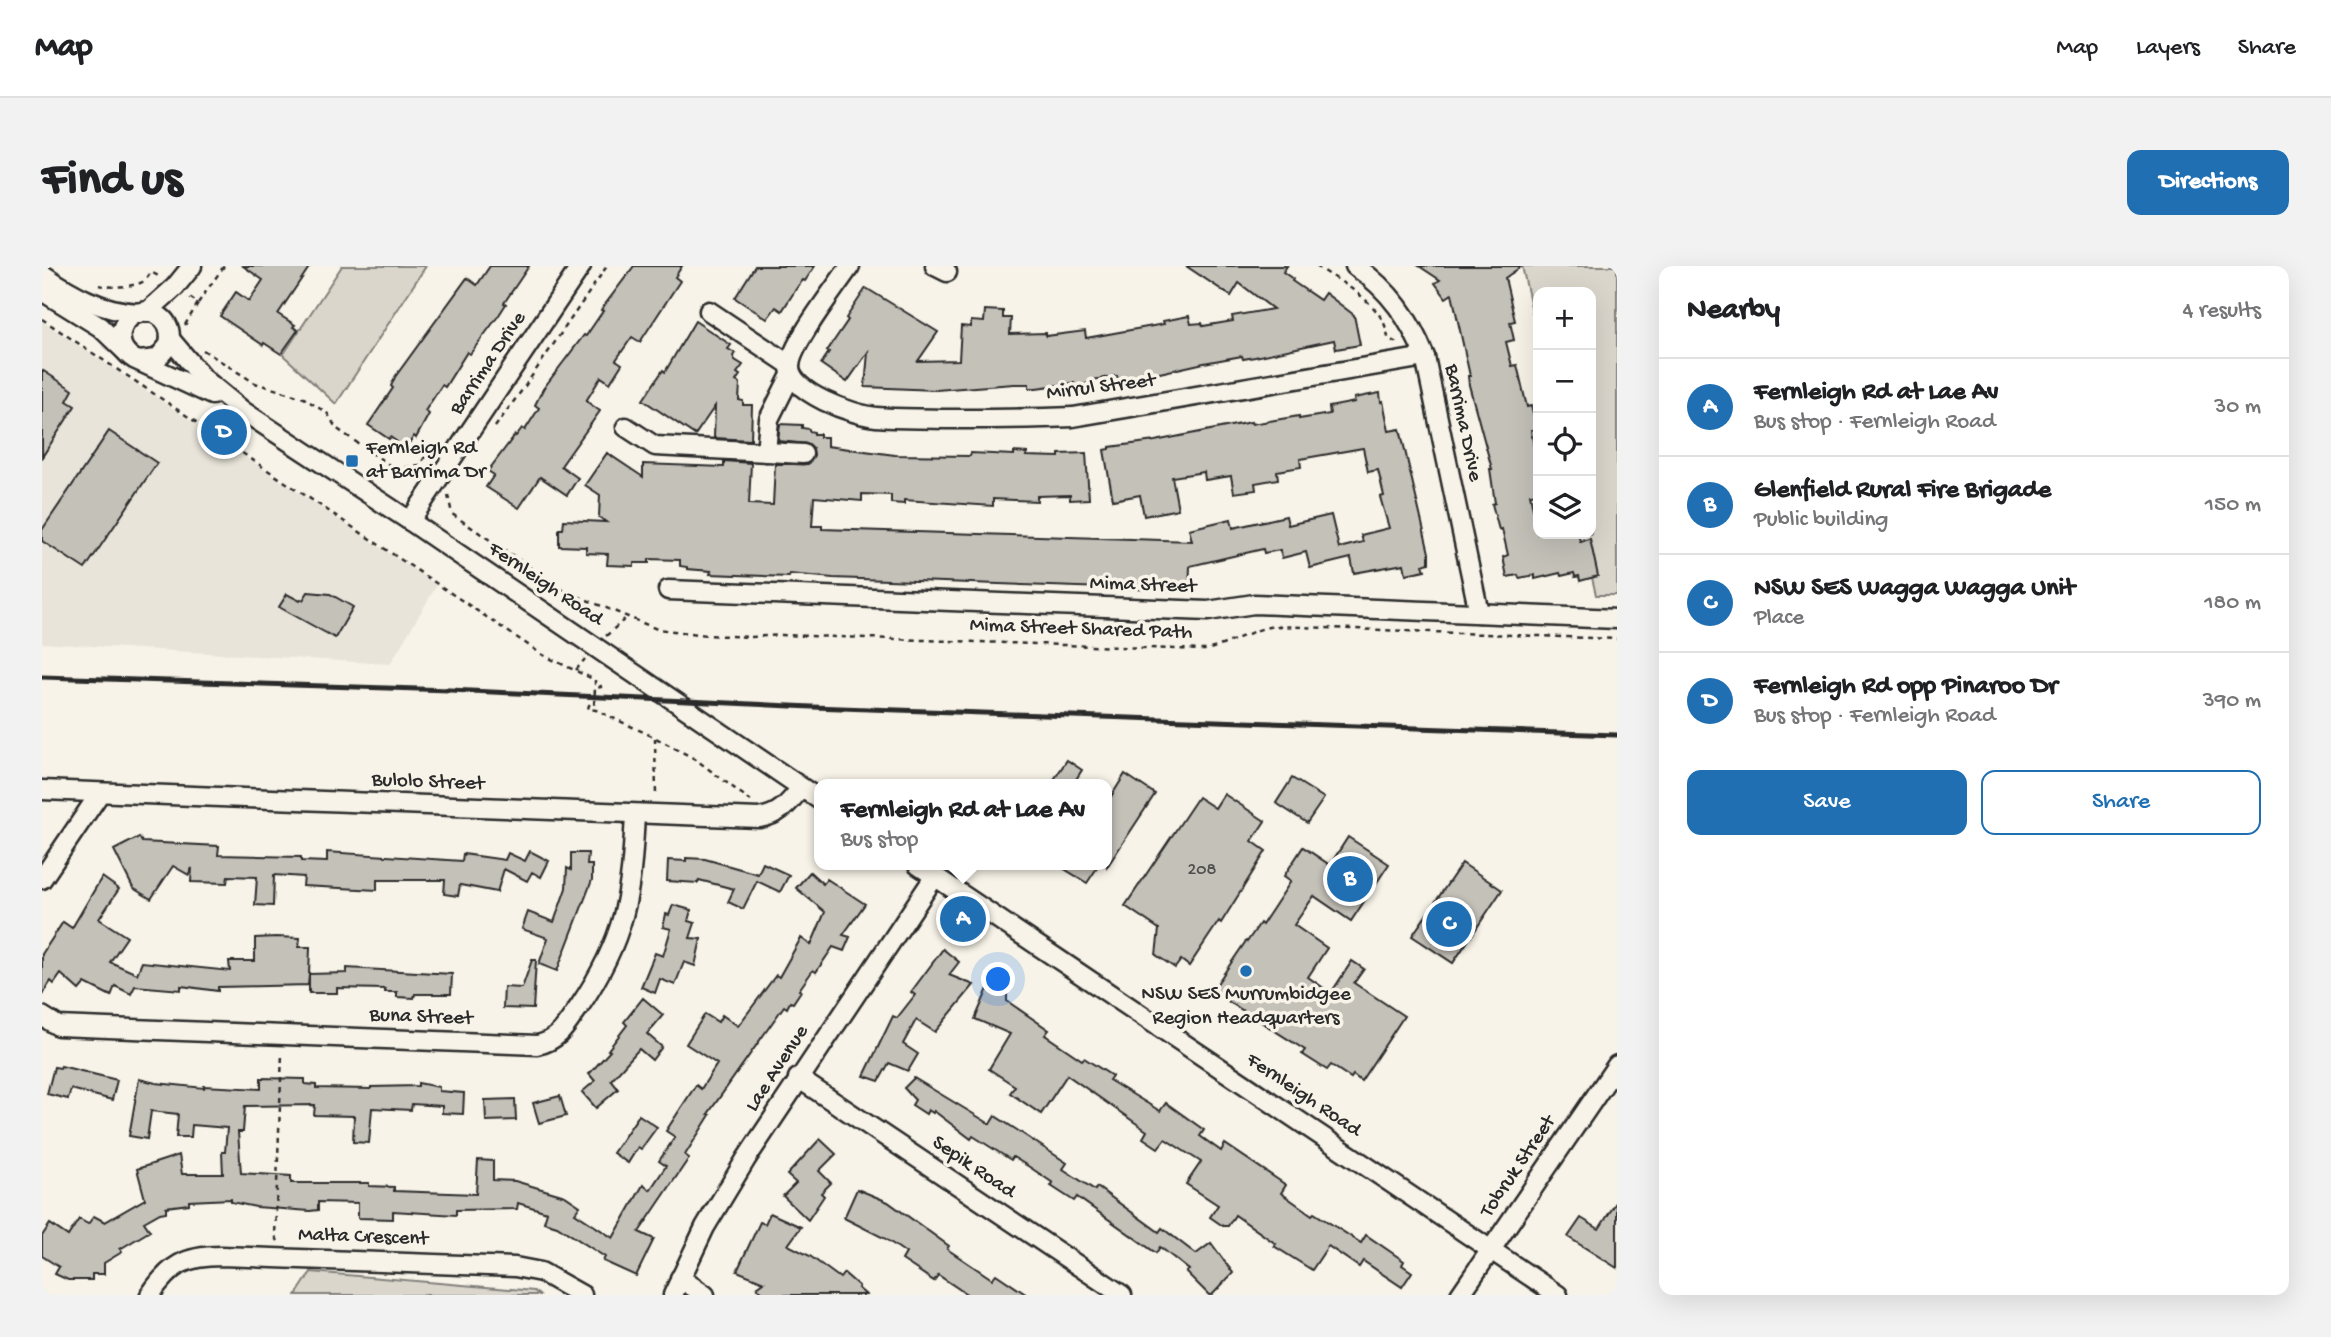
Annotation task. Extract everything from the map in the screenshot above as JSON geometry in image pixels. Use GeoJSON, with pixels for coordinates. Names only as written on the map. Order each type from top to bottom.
{"type":"FeatureCollection","features":[{"type":"Feature","properties":{"kind":"street","name":"Barrima Drive"},"geometry":{"type":"LineString","coordinates":[[411,522],[581,266]]}},
{"type":"Feature","properties":{"kind":"street"},"geometry":{"type":"LineString","coordinates":[[766,452],[769,419],[798,344],[849,266]]}},
{"type":"Feature","properties":{"kind":"street","name":"Barrima Drive"},"geometry":{"type":"LineString","coordinates":[[1355,266],[1374,278],[1397,302],[1414,329],[1425,358],[1479,613]]}},
{"type":"Feature","properties":{"kind":"street"},"geometry":{"type":"LineString","coordinates":[[42,274],[93,304],[160,317],[175,331]]}},
{"type":"Feature","properties":{"kind":"street"},"geometry":{"type":"LineString","coordinates":[[183,280],[175,331],[166,351],[157,359],[133,357],[122,345],[121,329],[131,316],[143,312],[183,280]]}},
{"type":"Feature","properties":{"kind":"street","name":"Fernleigh Road"},"geometry":{"type":"LineString","coordinates":[[42,291],[100,327],[133,357],[243,411]]}},
{"type":"Feature","properties":{"kind":"street","name":"Mirrul Street"},"geometry":{"type":"LineString","coordinates":[[709,312],[790,370],[799,385],[853,413],[875,417],[1073,417],[1425,358]]}},
{"type":"Feature","properties":{"kind":"street","name":"Fernleigh Road"},"geometry":{"type":"LineString","coordinates":[[175,331],[204,379],[243,411],[814,796]]}},
{"type":"Feature","properties":{"kind":"street"},"geometry":{"type":"LineString","coordinates":[[625,427],[655,446],[803,454]]}},
{"type":"Feature","properties":{"kind":"street","name":"Mima Street"},"geometry":{"type":"LineString","coordinates":[[668,590],[1208,611],[1254,604],[1617,619]]}},
{"type":"Feature","properties":{"kind":"street"},"geometry":{"type":"LineString","coordinates":[[770,817],[784,808],[801,788]]}},
{"type":"Feature","properties":{"kind":"street","name":"Bulolo Street"},"geometry":{"type":"LineString","coordinates":[[42,790],[770,817]]}},
{"type":"Feature","properties":{"kind":"street"},"geometry":{"type":"LineString","coordinates":[[42,879],[100,793]]}},
{"type":"Feature","properties":{"kind":"street","name":"Buna Street"},"geometry":{"type":"LineString","coordinates":[[42,1016],[58,1026],[537,1045],[555,1039],[598,977],[617,939],[632,876],[635,814]]}},
{"type":"Feature","properties":{"kind":"street","name":"Fernleigh Road"},"geometry":{"type":"LineString","coordinates":[[926,870],[1558,1295]]}},
{"type":"Feature","properties":{"kind":"street","name":"Lae Avenue"},"geometry":{"type":"LineString","coordinates":[[677,1287],[705,1227],[798,1078],[935,876]]}},
{"type":"Feature","properties":{"kind":"street","name":"Tobruk Street"},"geometry":{"type":"LineString","coordinates":[[1460,1295],[1617,1065]]}},
{"type":"Feature","properties":{"kind":"street","name":"Sepik Road"},"geometry":{"type":"LineString","coordinates":[[798,1078],[1122,1295]]}},
{"type":"Feature","properties":{"kind":"street","name":"Malta Crescent"},"geometry":{"type":"LineString","coordinates":[[150,1295],[174,1267],[204,1256],[515,1267],[541,1272],[582,1295]]}},
{"type":"Feature","properties":{"kind":"street"},"geometry":{"type":"LineString","coordinates":[[677,1287],[705,1295]]}},
{"type":"Feature","properties":{"kind":"path"},"geometry":{"type":"LineString","coordinates":[[175,331],[224,266]]}},
{"type":"Feature","properties":{"kind":"path"},"geometry":{"type":"LineString","coordinates":[[493,430],[607,266]]}},
{"type":"Feature","properties":{"kind":"path"},"geometry":{"type":"LineString","coordinates":[[1316,266],[1351,289],[1372,308],[1384,322],[1388,338],[1425,358]]}},
{"type":"Feature","properties":{"kind":"path"},"geometry":{"type":"LineString","coordinates":[[107,288],[145,281],[151,272],[183,280],[198,303]]}},
{"type":"Feature","properties":{"kind":"path"},"geometry":{"type":"LineString","coordinates":[[42,319],[543,655],[595,680],[595,684],[600,684],[601,687],[594,688],[594,706],[589,705],[588,709],[596,710],[655,738],[702,765],[770,817]]}},
{"type":"Feature","properties":{"kind":"path"},"geometry":{"type":"LineString","coordinates":[[202,349],[255,383],[304,398],[328,414],[336,428],[395,469],[420,465],[428,452],[449,464]]}},
{"type":"Feature","properties":{"kind":"path","name":"Mima Street Shared Path"},"geometry":{"type":"LineString","coordinates":[[448,492],[452,514],[563,590],[657,629],[707,635],[908,639],[1174,650],[1213,649],[1275,626],[1617,639]]}},
{"type":"Feature","properties":{"kind":"path"},"geometry":{"type":"LineString","coordinates":[[595,647],[627,617]]}},
{"type":"Feature","properties":{"kind":"path"},"geometry":{"type":"LineString","coordinates":[[655,738],[656,803]]}},
{"type":"Feature","properties":{"kind":"path"},"geometry":{"type":"LineString","coordinates":[[283,1036],[275,1236],[284,1249],[285,1258]]}},
{"type":"Feature","properties":{"kind":"shaded area"},"geometry":{"type":"Polygon","coordinates":[[[342,266],[426,266],[336,404],[283,355],[342,266]]]}},
{"type":"Feature","properties":{"kind":"shaded area"},"geometry":{"type":"Polygon","coordinates":[[[1522,266],[1617,266],[1617,595],[1596,595],[1583,539],[1596,539],[1596,287],[1533,287],[1533,316],[1522,266]]]}},
{"type":"Feature","properties":{"kind":"shaded area"},"geometry":{"type":"Polygon","coordinates":[[[42,321],[437,585],[390,664],[42,643],[42,321]]]}},
{"type":"Feature","properties":{"kind":"shaded area"},"geometry":{"type":"Polygon","coordinates":[[[311,1272],[534,1291],[539,1295],[296,1295],[311,1272]]]}},
{"type":"Feature","properties":{"kind":"building"},"geometry":{"type":"Polygon","coordinates":[[[243,266],[310,266],[278,314],[298,330],[281,354],[220,316],[236,292],[249,301],[263,280],[243,266]]]}},
{"type":"Feature","properties":{"kind":"building"},"geometry":{"type":"Polygon","coordinates":[[[490,266],[529,266],[499,315],[470,354],[467,352],[445,387],[442,385],[425,411],[429,414],[416,438],[414,436],[406,448],[368,425],[393,388],[391,386],[395,377],[467,278],[477,285],[490,266]]]}},
{"type":"Feature","properties":{"kind":"building"},"geometry":{"type":"Polygon","coordinates":[[[634,266],[682,266],[675,277],[680,281],[640,342],[632,337],[616,360],[622,364],[610,383],[601,377],[586,401],[600,411],[561,466],[578,478],[567,495],[540,477],[519,508],[486,487],[494,475],[488,471],[515,435],[522,428],[525,430],[539,408],[535,405],[543,389],[584,335],[586,336],[603,311],[601,310],[634,266]]]}},
{"type":"Feature","properties":{"kind":"building"},"geometry":{"type":"Polygon","coordinates":[[[755,266],[815,266],[782,311],[776,307],[767,319],[735,298],[755,266]]]}},
{"type":"Feature","properties":{"kind":"building"},"geometry":{"type":"Polygon","coordinates":[[[1186,266],[1287,266],[1283,272],[1293,279],[1292,281],[1320,300],[1325,293],[1354,315],[1360,345],[1336,349],[1334,340],[1142,377],[1118,380],[1117,376],[1074,386],[1074,383],[1036,388],[1029,388],[1029,384],[936,390],[865,387],[868,352],[847,382],[821,364],[866,288],[938,332],[918,361],[959,360],[961,326],[971,327],[971,321],[984,322],[985,310],[1003,311],[1003,318],[1011,318],[1010,334],[1046,333],[1046,336],[1085,331],[1086,338],[1164,324],[1163,321],[1189,316],[1191,324],[1202,323],[1203,326],[1233,321],[1232,316],[1273,309],[1239,283],[1231,296],[1186,266]]]}},
{"type":"Feature","properties":{"kind":"building"},"geometry":{"type":"Polygon","coordinates":[[[1419,266],[1522,266],[1505,278],[1515,321],[1510,322],[1514,340],[1506,342],[1512,366],[1517,365],[1527,407],[1531,406],[1533,414],[1533,494],[1530,494],[1533,539],[1590,539],[1598,576],[1580,581],[1579,576],[1575,577],[1574,573],[1561,576],[1560,573],[1535,579],[1535,575],[1507,577],[1503,557],[1508,555],[1492,504],[1495,503],[1492,469],[1469,385],[1470,376],[1452,294],[1446,298],[1435,283],[1440,280],[1419,266]]]}},
{"type":"Feature","properties":{"kind":"building"},"geometry":{"type":"Polygon","coordinates":[[[695,321],[731,345],[728,349],[735,353],[735,360],[743,365],[737,373],[740,375],[736,381],[740,383],[739,400],[743,401],[743,405],[752,405],[751,440],[714,438],[715,406],[695,435],[643,400],[663,370],[665,372],[695,321]]]}},
{"type":"Feature","properties":{"kind":"building"},"geometry":{"type":"Polygon","coordinates":[[[42,370],[73,390],[67,401],[75,406],[42,457],[42,370]]]}},
{"type":"Feature","properties":{"kind":"building"},"geometry":{"type":"Polygon","coordinates":[[[1380,393],[1389,431],[1400,429],[1429,553],[1429,563],[1423,565],[1425,570],[1406,574],[1404,564],[1354,573],[1351,558],[1310,568],[1306,552],[1282,558],[1280,550],[1264,553],[1263,549],[1190,566],[1189,591],[833,578],[790,574],[789,577],[710,574],[711,571],[680,566],[680,560],[649,559],[649,563],[634,563],[634,566],[607,565],[608,554],[586,553],[586,547],[559,546],[559,529],[563,529],[564,520],[606,522],[599,517],[600,495],[585,485],[607,453],[643,477],[643,464],[724,467],[724,461],[751,463],[749,504],[773,505],[775,464],[808,464],[814,455],[809,444],[778,441],[780,424],[802,425],[802,428],[809,429],[814,434],[820,434],[820,437],[827,437],[827,446],[895,455],[1014,455],[1014,452],[1027,453],[1026,456],[1059,457],[1059,454],[1086,453],[1089,499],[1070,500],[1070,495],[1037,496],[1037,501],[993,499],[993,506],[904,500],[904,504],[891,503],[891,495],[862,494],[862,501],[814,497],[812,526],[822,526],[822,529],[1192,541],[1189,529],[1231,519],[1233,528],[1286,516],[1288,525],[1331,515],[1339,548],[1363,542],[1361,535],[1389,528],[1380,497],[1384,496],[1378,470],[1368,472],[1363,448],[1300,459],[1301,467],[1277,471],[1278,479],[1255,483],[1256,490],[1234,493],[1231,476],[1205,480],[1204,472],[1172,477],[1178,509],[1144,516],[1140,495],[1113,500],[1104,450],[1251,422],[1330,414],[1329,407],[1380,393]]]}},
{"type":"Feature","properties":{"kind":"building"},"geometry":{"type":"Polygon","coordinates":[[[109,431],[157,463],[85,569],[42,541],[42,530],[109,431]]]}},
{"type":"Feature","properties":{"kind":"building"},"geometry":{"type":"Polygon","coordinates":[[[308,592],[330,594],[353,607],[335,638],[279,607],[287,594],[300,601],[308,592]]]}},
{"type":"Feature","properties":{"kind":"building"},"geometry":{"type":"Polygon","coordinates":[[[1067,760],[1082,770],[1076,779],[1054,779],[1067,760]]]}},
{"type":"Feature","properties":{"kind":"building"},"geometry":{"type":"Polygon","coordinates":[[[1125,774],[1155,794],[1112,859],[1112,795],[1125,774]]]}},
{"type":"Feature","properties":{"kind":"building"},"geometry":{"type":"Polygon","coordinates":[[[1292,778],[1324,798],[1307,823],[1276,803],[1292,778]]]}},
{"type":"Feature","properties":{"kind":"building"},"geometry":{"type":"Polygon","coordinates":[[[1224,794],[1265,821],[1252,841],[1266,851],[1221,923],[1219,921],[1189,966],[1181,960],[1175,968],[1156,955],[1159,929],[1125,906],[1198,797],[1215,808],[1224,794]]]}},
{"type":"Feature","properties":{"kind":"building"},"geometry":{"type":"Polygon","coordinates":[[[139,837],[142,842],[219,846],[218,855],[301,857],[301,861],[327,862],[327,852],[462,861],[463,854],[505,860],[508,853],[525,861],[530,851],[549,861],[541,877],[532,872],[527,881],[504,869],[497,892],[460,885],[458,896],[444,894],[445,880],[377,880],[377,890],[303,886],[304,877],[274,875],[273,906],[255,905],[257,877],[228,876],[227,883],[191,882],[192,868],[189,875],[173,866],[151,899],[133,888],[114,850],[139,837]]]}},
{"type":"Feature","properties":{"kind":"building"},"geometry":{"type":"Polygon","coordinates":[[[1348,837],[1389,864],[1351,921],[1314,896],[1294,925],[1327,948],[1308,977],[1331,993],[1352,961],[1364,969],[1354,983],[1404,1016],[1361,1081],[1331,1065],[1327,1070],[1302,1054],[1305,1050],[1212,991],[1246,941],[1260,923],[1262,925],[1291,881],[1284,876],[1303,847],[1330,865],[1348,837]]]}},
{"type":"Feature","properties":{"kind":"building"},"geometry":{"type":"Polygon","coordinates":[[[571,853],[588,853],[587,865],[592,865],[592,880],[557,971],[539,964],[548,938],[522,929],[528,912],[554,922],[566,888],[567,868],[571,870],[571,853]]]}},
{"type":"Feature","properties":{"kind":"building"},"geometry":{"type":"Polygon","coordinates":[[[686,858],[705,859],[758,874],[763,863],[789,875],[780,892],[757,881],[743,909],[728,902],[734,889],[699,880],[698,883],[667,881],[668,860],[686,861],[686,858]]]}},
{"type":"Feature","properties":{"kind":"building"},"geometry":{"type":"Polygon","coordinates":[[[1462,863],[1502,890],[1453,963],[1412,936],[1462,863]]]}},
{"type":"Feature","properties":{"kind":"building"},"geometry":{"type":"Polygon","coordinates":[[[1066,870],[1096,870],[1087,883],[1066,870]]]}},
{"type":"Feature","properties":{"kind":"building"},"geometry":{"type":"Polygon","coordinates":[[[810,872],[823,884],[827,879],[865,904],[843,935],[850,937],[844,951],[833,947],[816,972],[813,970],[793,1003],[790,1002],[787,1008],[784,1006],[708,1114],[710,1115],[685,1155],[689,1158],[639,1232],[654,1239],[636,1276],[603,1261],[605,1257],[557,1226],[544,1222],[547,1212],[518,1203],[517,1209],[456,1210],[456,1215],[393,1211],[393,1219],[358,1218],[358,1203],[318,1202],[318,1210],[310,1211],[256,1207],[231,1202],[231,1199],[189,1201],[189,1204],[166,1207],[166,1212],[144,1222],[150,1231],[120,1249],[122,1252],[104,1263],[104,1274],[92,1274],[92,1280],[68,1280],[55,1274],[59,1267],[42,1256],[42,1236],[50,1224],[68,1236],[79,1219],[88,1224],[94,1216],[105,1222],[145,1199],[137,1169],[179,1155],[182,1174],[223,1174],[222,1152],[225,1152],[227,1128],[192,1125],[191,1137],[176,1137],[178,1114],[151,1111],[147,1139],[129,1136],[139,1079],[204,1088],[261,1089],[261,1078],[305,1079],[305,1084],[316,1085],[316,1088],[371,1089],[418,1086],[418,1083],[439,1087],[439,1091],[464,1093],[463,1114],[442,1113],[442,1106],[412,1104],[411,1110],[372,1108],[369,1143],[353,1142],[354,1116],[314,1115],[315,1105],[245,1106],[243,1132],[238,1132],[241,1173],[291,1176],[291,1183],[369,1183],[369,1186],[394,1187],[394,1191],[476,1194],[478,1160],[493,1161],[493,1180],[515,1181],[565,1196],[580,1206],[575,1213],[613,1238],[643,1185],[650,1190],[666,1166],[659,1161],[675,1137],[666,1131],[696,1085],[701,1089],[717,1064],[686,1044],[705,1014],[718,1022],[722,1015],[738,1026],[776,975],[779,977],[801,938],[811,945],[825,912],[796,888],[810,872]]]}},
{"type":"Feature","properties":{"kind":"building"},"geometry":{"type":"Polygon","coordinates":[[[102,877],[119,889],[99,919],[127,937],[110,962],[137,974],[142,962],[230,971],[229,961],[255,961],[255,938],[300,938],[299,947],[310,947],[308,985],[218,987],[218,991],[181,986],[181,990],[135,986],[131,994],[115,986],[111,996],[85,983],[79,990],[61,974],[54,984],[51,981],[42,995],[42,954],[63,922],[72,928],[102,877]]]}},
{"type":"Feature","properties":{"kind":"building"},"geometry":{"type":"Polygon","coordinates":[[[673,905],[691,910],[688,921],[695,923],[690,938],[701,939],[695,966],[684,962],[675,985],[660,979],[655,993],[641,987],[655,953],[663,956],[671,929],[663,927],[666,914],[669,915],[673,905]]]}},
{"type":"Feature","properties":{"kind":"building"},"geometry":{"type":"Polygon","coordinates":[[[943,949],[959,962],[949,975],[974,985],[935,1032],[916,1020],[903,1044],[918,1054],[908,1071],[889,1063],[879,1081],[864,1076],[893,1016],[897,1018],[915,995],[911,992],[943,949]]]}},
{"type":"Feature","properties":{"kind":"building"},"geometry":{"type":"Polygon","coordinates":[[[532,960],[536,960],[533,1009],[503,1008],[504,987],[522,988],[532,960]]]}},
{"type":"Feature","properties":{"kind":"building"},"geometry":{"type":"Polygon","coordinates":[[[347,968],[452,974],[451,994],[415,994],[414,998],[397,997],[397,992],[385,992],[385,989],[337,988],[337,993],[309,993],[309,974],[347,973],[347,968]]]}},
{"type":"Feature","properties":{"kind":"building"},"geometry":{"type":"Polygon","coordinates":[[[989,986],[1007,994],[1007,1001],[1049,1030],[1045,1035],[1112,1076],[1109,1080],[1160,1111],[1166,1103],[1204,1130],[1200,1136],[1221,1151],[1225,1144],[1286,1185],[1281,1193],[1312,1215],[1314,1213],[1361,1243],[1366,1235],[1404,1261],[1402,1265],[1412,1272],[1402,1287],[1363,1261],[1359,1267],[1328,1246],[1312,1270],[1274,1246],[1276,1244],[1235,1215],[1228,1226],[1223,1226],[1210,1217],[1218,1205],[1186,1184],[1201,1162],[1165,1139],[1158,1148],[1143,1138],[1147,1131],[1067,1075],[1041,1114],[1010,1093],[1015,1086],[989,1069],[1010,1034],[975,1019],[989,986]]]}},
{"type":"Feature","properties":{"kind":"building"},"geometry":{"type":"Polygon","coordinates":[[[643,998],[663,1015],[647,1034],[662,1047],[652,1060],[639,1049],[611,1080],[618,1089],[596,1108],[582,1092],[595,1081],[589,1074],[610,1051],[608,1050],[627,1025],[624,1022],[643,998]]]}},
{"type":"Feature","properties":{"kind":"building"},"geometry":{"type":"Polygon","coordinates":[[[61,1066],[117,1080],[112,1100],[71,1089],[68,1099],[47,1094],[54,1067],[61,1066]]]}},
{"type":"Feature","properties":{"kind":"building"},"geometry":{"type":"Polygon","coordinates":[[[914,1078],[990,1124],[995,1116],[1067,1163],[1063,1169],[1095,1190],[1097,1187],[1159,1232],[1162,1228],[1196,1254],[1211,1243],[1233,1273],[1209,1295],[1186,1272],[1189,1270],[1160,1247],[1156,1253],[1077,1197],[1074,1201],[1051,1186],[1053,1183],[1013,1157],[1011,1160],[973,1136],[971,1139],[934,1111],[933,1113],[928,1110],[926,1114],[912,1105],[915,1100],[904,1088],[914,1078]]]}},
{"type":"Feature","properties":{"kind":"building"},"geometry":{"type":"Polygon","coordinates":[[[560,1096],[566,1116],[539,1123],[533,1103],[560,1096]]]}},
{"type":"Feature","properties":{"kind":"building"},"geometry":{"type":"Polygon","coordinates":[[[515,1099],[516,1120],[486,1121],[485,1100],[515,1099]]]}},
{"type":"Feature","properties":{"kind":"building"},"geometry":{"type":"Polygon","coordinates":[[[639,1115],[657,1127],[641,1149],[638,1147],[628,1163],[613,1153],[639,1115]]]}},
{"type":"Feature","properties":{"kind":"building"},"geometry":{"type":"Polygon","coordinates":[[[820,1139],[836,1154],[819,1171],[831,1183],[821,1193],[824,1196],[808,1220],[783,1196],[796,1183],[787,1175],[820,1139]]]}},
{"type":"Feature","properties":{"kind":"building"},"geometry":{"type":"Polygon","coordinates":[[[857,1189],[888,1202],[949,1246],[947,1249],[992,1279],[996,1274],[1027,1295],[968,1295],[938,1275],[934,1281],[902,1260],[906,1253],[884,1238],[844,1218],[857,1189]]]}},
{"type":"Feature","properties":{"kind":"building"},"geometry":{"type":"Polygon","coordinates":[[[1617,1201],[1617,1268],[1568,1237],[1581,1218],[1599,1229],[1617,1201]]]}},
{"type":"Feature","properties":{"kind":"building"},"geometry":{"type":"Polygon","coordinates":[[[770,1213],[801,1227],[788,1245],[810,1256],[840,1278],[844,1273],[866,1295],[764,1295],[757,1287],[764,1282],[737,1271],[760,1222],[765,1224],[770,1213]]]}},
{"type":"Feature","properties":{"kind":"railway"},"geometry":{"type":"LineString","coordinates":[[42,677],[1617,735]]}},
{"type":"Feature","properties":{"kind":"place","name":"Fernleigh Rd opp Pinaroo Dr"},"geometry":{"type":"Point","coordinates":[224,432]}},
{"type":"Feature","properties":{"kind":"place","name":"Fernleigh Rd at Barrima Dr"},"geometry":{"type":"Point","coordinates":[352,461]}},
{"type":"Feature","properties":{"kind":"place","name":"Glenfield Rural Fire Brigade"},"geometry":{"type":"Point","coordinates":[1350,879]}},
{"type":"Feature","properties":{"kind":"place","name":"Fernleigh Rd at Lae Av"},"geometry":{"type":"Point","coordinates":[963,919]}},
{"type":"Feature","properties":{"kind":"place","name":"NSW SES Wagga Wagga Unit"},"geometry":{"type":"Point","coordinates":[1449,924]}},
{"type":"Feature","properties":{"kind":"place","name":"NSW SES Murrumbidgee Region Headquarters"},"geometry":{"type":"Point","coordinates":[1246,971]}}]}
